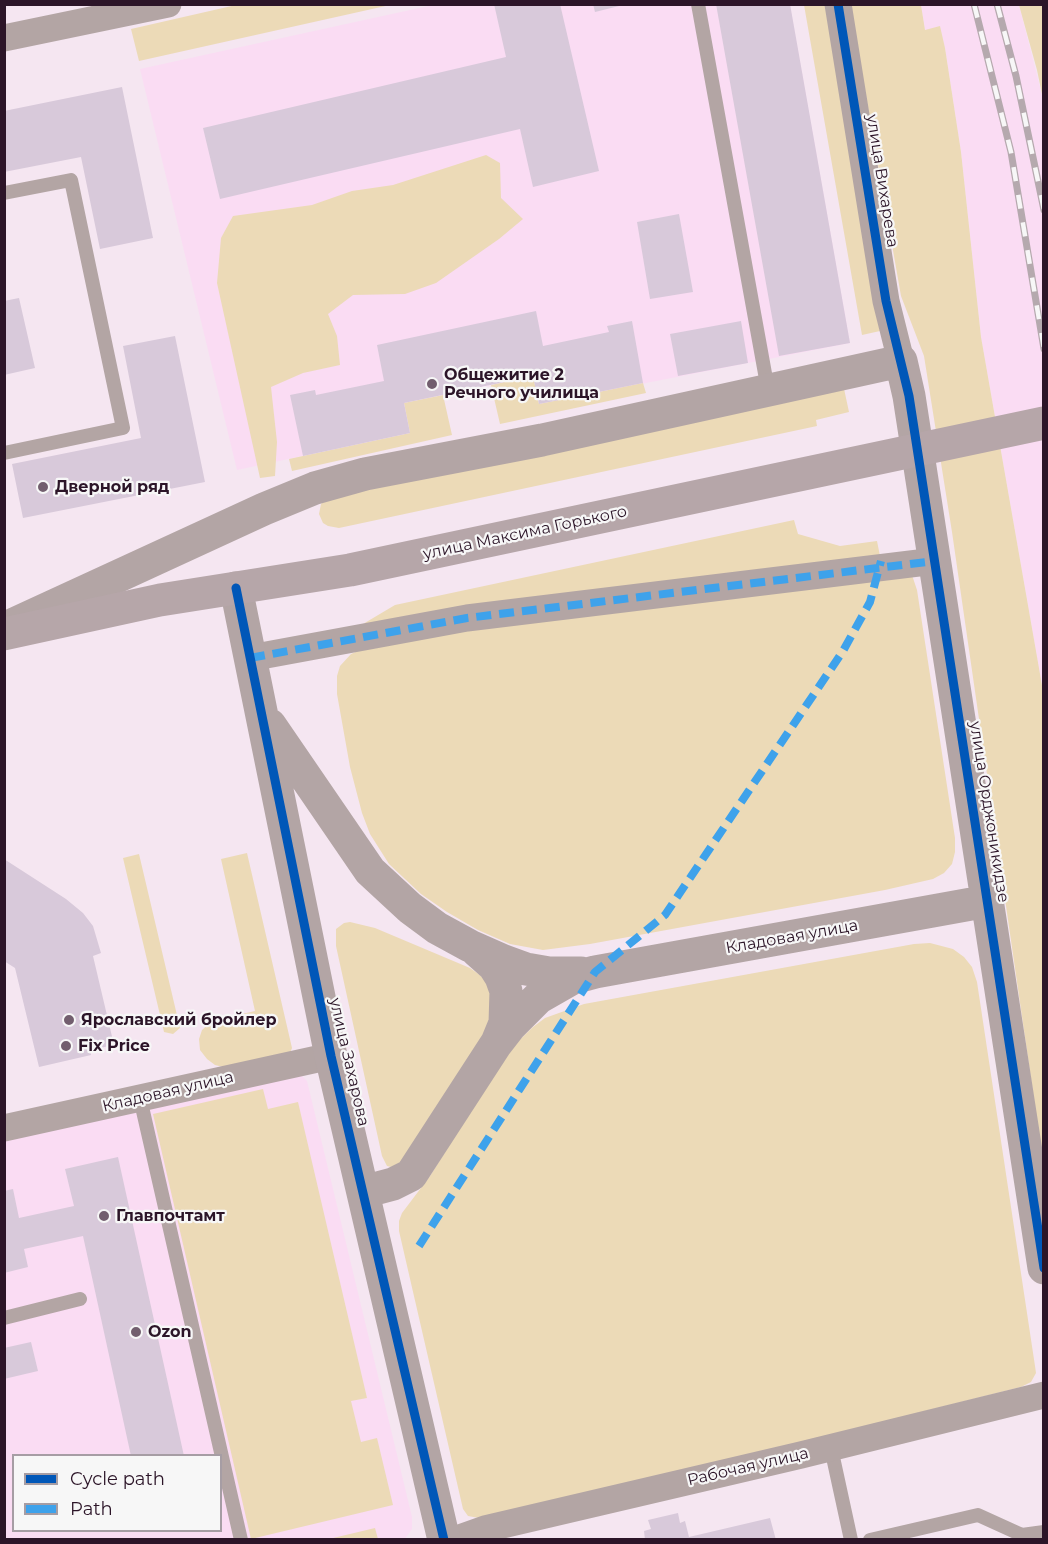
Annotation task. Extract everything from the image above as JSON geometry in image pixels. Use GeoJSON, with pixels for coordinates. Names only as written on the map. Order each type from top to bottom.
{"type":"FeatureCollection","features":[{"type":"Feature","properties":{"kind":"main road","name":"улица Максима Горького"},"geometry":{"type":"LineString","coordinates":[[4,634],[160,600],[350,570],[1044,423]]}},
{"type":"Feature","properties":{"kind":"street"},"geometry":{"type":"LineString","coordinates":[[4,38],[168,4]]}},
{"type":"Feature","properties":{"kind":"street","name":"улица Вихарева"},"geometry":{"type":"LineString","coordinates":[[838,4],[886,301],[901,361]]}},
{"type":"Feature","properties":{"kind":"street"},"geometry":{"type":"LineString","coordinates":[[4,628],[310,490],[365,474],[543,440],[901,361]]}},
{"type":"Feature","properties":{"kind":"street","name":"улица Орджоникидзе"},"geometry":{"type":"LineString","coordinates":[[901,361],[909,396],[1044,1268]]}},
{"type":"Feature","properties":{"kind":"street"},"geometry":{"type":"LineString","coordinates":[[250,658],[468,618],[935,561]]}},
{"type":"Feature","properties":{"kind":"street","name":"улица Захарова"},"geometry":{"type":"LineString","coordinates":[[236,588],[331,1056],[444,1539]]}},
{"type":"Feature","properties":{"kind":"street"},"geometry":{"type":"LineString","coordinates":[[260,711],[370,871],[410,908],[437,928],[485,956],[494,966],[506,991],[505,1023],[496,1044]]}},
{"type":"Feature","properties":{"kind":"street","name":"Кладовая улица"},"geometry":{"type":"LineString","coordinates":[[595,972],[988,901]]}},
{"type":"Feature","properties":{"kind":"street"},"geometry":{"type":"LineString","coordinates":[[470,946],[526,969],[549,973],[595,972]]}},
{"type":"Feature","properties":{"kind":"street"},"geometry":{"type":"LineString","coordinates":[[363,1192],[393,1184],[411,1175],[496,1044],[523,1011],[538,998],[573,978],[595,972]]}},
{"type":"Feature","properties":{"kind":"street","name":"Кладовая улица"},"geometry":{"type":"LineString","coordinates":[[4,1128],[331,1056]]}},
{"type":"Feature","properties":{"kind":"street","name":"Рабочая улица"},"geometry":{"type":"LineString","coordinates":[[454,1539],[485,1529],[831,1448],[1044,1395]]}},
{"type":"Feature","properties":{"kind":"lane"},"geometry":{"type":"LineString","coordinates":[[698,4],[768,390]]}},
{"type":"Feature","properties":{"kind":"lane"},"geometry":{"type":"LineString","coordinates":[[4,194],[71,180],[123,428],[4,453]]}},
{"type":"Feature","properties":{"kind":"lane"},"geometry":{"type":"LineString","coordinates":[[140,1098],[222,1454]]}},
{"type":"Feature","properties":{"kind":"lane"},"geometry":{"type":"LineString","coordinates":[[4,1318],[80,1299]]}},
{"type":"Feature","properties":{"kind":"lane"},"geometry":{"type":"LineString","coordinates":[[831,1448],[851,1539]]}},
{"type":"Feature","properties":{"kind":"lane"},"geometry":{"type":"LineString","coordinates":[[222,1456],[241,1539]]}},
{"type":"Feature","properties":{"kind":"lane"},"geometry":{"type":"LineString","coordinates":[[870,1539],[978,1515],[1022,1535],[1044,1532]]}},
{"type":"Feature","properties":{"kind":"shaded area"},"geometry":{"type":"Polygon","coordinates":[[[236,5],[390,5],[139,61],[131,29],[236,5]]]}},
{"type":"Feature","properties":{"kind":"shaded area"},"geometry":{"type":"Polygon","coordinates":[[[433,5],[790,5],[850,343],[539,404],[533,376],[404,403],[410,433],[237,470],[140,69],[433,5]]]}},
{"type":"Feature","properties":{"kind":"shaded area"},"geometry":{"type":"Polygon","coordinates":[[[804,5],[825,5],[880,331],[862,335],[804,5]]]}},
{"type":"Feature","properties":{"kind":"shaded area"},"geometry":{"type":"Polygon","coordinates":[[[850,5],[921,5],[925,30],[940,26],[945,48],[961,152],[981,337],[1043,691],[1043,1162],[952,532],[924,356],[901,296],[850,5]]]}},
{"type":"Feature","properties":{"kind":"shaded area"},"geometry":{"type":"Polygon","coordinates":[[[921,5],[1019,5],[1043,99],[1043,691],[981,337],[961,152],[945,48],[940,27],[925,30],[921,5]]]}},
{"type":"Feature","properties":{"kind":"shaded area"},"geometry":{"type":"Polygon","coordinates":[[[1019,5],[1043,5],[1043,99],[1037,70],[1019,5]]]}},
{"type":"Feature","properties":{"kind":"shaded area"},"geometry":{"type":"Polygon","coordinates":[[[486,155],[500,163],[501,198],[523,219],[499,239],[436,283],[405,294],[353,295],[328,314],[337,336],[340,365],[303,373],[271,387],[277,442],[275,476],[260,478],[217,283],[221,238],[233,216],[312,205],[352,191],[393,185],[486,155]]]}},
{"type":"Feature","properties":{"kind":"shaded area"},"geometry":{"type":"Polygon","coordinates":[[[533,376],[539,404],[643,383],[646,393],[500,424],[491,385],[533,376]]]}},
{"type":"Feature","properties":{"kind":"shaded area"},"geometry":{"type":"Polygon","coordinates":[[[843,384],[849,412],[816,420],[817,426],[339,528],[323,523],[319,514],[321,504],[326,499],[843,384]]]}},
{"type":"Feature","properties":{"kind":"shaded area"},"geometry":{"type":"Polygon","coordinates":[[[443,395],[452,435],[292,471],[289,459],[410,433],[404,403],[443,395]]]}},
{"type":"Feature","properties":{"kind":"shaded area"},"geometry":{"type":"Polygon","coordinates":[[[794,520],[798,534],[840,546],[877,541],[881,561],[363,624],[395,605],[794,520]]]}},
{"type":"Feature","properties":{"kind":"shaded area"},"geometry":{"type":"Polygon","coordinates":[[[912,575],[917,590],[955,838],[952,864],[944,873],[933,879],[885,890],[590,944],[543,950],[510,944],[478,930],[447,912],[421,894],[389,864],[370,834],[350,767],[337,694],[337,676],[340,666],[351,654],[396,638],[912,575]]]}},
{"type":"Feature","properties":{"kind":"shaded area"},"geometry":{"type":"Polygon","coordinates":[[[247,853],[292,1048],[290,1053],[227,1068],[215,1065],[207,1059],[200,1050],[199,1039],[202,1030],[212,1021],[255,1011],[221,859],[247,853]]]}},
{"type":"Feature","properties":{"kind":"shaded area"},"geometry":{"type":"Polygon","coordinates":[[[139,854],[180,1028],[173,1034],[164,1032],[123,858],[139,854]]]}},
{"type":"Feature","properties":{"kind":"shaded area"},"geometry":{"type":"Polygon","coordinates":[[[350,922],[375,928],[470,968],[488,984],[491,994],[490,1019],[482,1037],[400,1165],[391,1167],[387,1166],[382,1156],[336,946],[336,929],[350,922]]]}},
{"type":"Feature","properties":{"kind":"shaded area"},"geometry":{"type":"Polygon","coordinates":[[[930,943],[953,949],[964,957],[972,967],[977,982],[1036,1373],[1031,1382],[1021,1387],[842,1432],[479,1518],[468,1516],[463,1509],[399,1231],[399,1221],[402,1213],[430,1176],[508,1051],[545,1018],[584,1004],[930,943]]]}},
{"type":"Feature","properties":{"kind":"shaded area"},"geometry":{"type":"Polygon","coordinates":[[[301,1075],[307,1081],[412,1517],[412,1529],[404,1540],[5,1539],[4,1141],[301,1075]]]}},
{"type":"Feature","properties":{"kind":"shaded area"},"geometry":{"type":"Polygon","coordinates":[[[263,1089],[268,1109],[298,1102],[367,1398],[351,1401],[361,1442],[377,1438],[393,1505],[251,1539],[153,1114],[263,1089]]]}},
{"type":"Feature","properties":{"kind":"shaded area"},"geometry":{"type":"Polygon","coordinates":[[[375,1528],[378,1539],[329,1539],[375,1528]]]}},
{"type":"Feature","properties":{"kind":"building"},"geometry":{"type":"Polygon","coordinates":[[[494,4],[560,4],[599,171],[533,187],[520,129],[220,199],[203,128],[506,57],[494,4]]]}},
{"type":"Feature","properties":{"kind":"building"},"geometry":{"type":"Polygon","coordinates":[[[593,4],[623,4],[623,5],[595,12],[593,4]]]}},
{"type":"Feature","properties":{"kind":"building"},"geometry":{"type":"Polygon","coordinates":[[[716,4],[790,4],[850,343],[779,356],[716,4]]]}},
{"type":"Feature","properties":{"kind":"building"},"geometry":{"type":"Polygon","coordinates":[[[122,87],[153,238],[100,249],[81,157],[4,172],[4,111],[122,87]]]}},
{"type":"Feature","properties":{"kind":"building"},"geometry":{"type":"Polygon","coordinates":[[[679,214],[693,292],[650,299],[637,222],[679,214]]]}},
{"type":"Feature","properties":{"kind":"building"},"geometry":{"type":"Polygon","coordinates":[[[19,298],[35,368],[4,375],[4,301],[19,298]]]}},
{"type":"Feature","properties":{"kind":"building","name":"Общежитие 2 Речного училища"},"geometry":{"type":"Polygon","coordinates":[[[536,311],[543,346],[609,332],[607,326],[632,321],[643,383],[539,404],[533,376],[404,403],[410,433],[303,456],[290,395],[315,390],[316,395],[384,381],[377,345],[536,311]]]}},
{"type":"Feature","properties":{"kind":"building"},"geometry":{"type":"Polygon","coordinates":[[[741,321],[748,363],[678,376],[670,334],[741,321]]]}},
{"type":"Feature","properties":{"kind":"building"},"geometry":{"type":"Polygon","coordinates":[[[175,336],[205,482],[23,518],[12,464],[141,438],[123,346],[175,336]]]}},
{"type":"Feature","properties":{"kind":"building"},"geometry":{"type":"Polygon","coordinates":[[[4,859],[66,899],[83,913],[93,926],[101,953],[93,956],[114,1045],[90,1050],[91,1055],[39,1067],[15,968],[4,961],[4,859]]]}},
{"type":"Feature","properties":{"kind":"building"},"geometry":{"type":"Polygon","coordinates":[[[118,1157],[184,1454],[131,1454],[83,1236],[24,1249],[28,1267],[4,1273],[4,1191],[13,1189],[19,1218],[74,1206],[65,1169],[118,1157]]]}},
{"type":"Feature","properties":{"kind":"building"},"geometry":{"type":"Polygon","coordinates":[[[31,1342],[38,1371],[4,1379],[4,1348],[31,1342]]]}},
{"type":"Feature","properties":{"kind":"building"},"geometry":{"type":"Polygon","coordinates":[[[678,1513],[680,1523],[685,1521],[689,1537],[770,1518],[776,1540],[645,1540],[644,1531],[651,1529],[648,1520],[678,1513]]]}},
{"type":"Feature","properties":{"kind":"railway"},"geometry":{"type":"LineString","coordinates":[[974,4],[1011,152],[1044,349]]}},
{"type":"Feature","properties":{"kind":"railway"},"geometry":{"type":"LineString","coordinates":[[997,4],[1016,76],[1044,210]]}},
{"type":"Feature","properties":{"kind":"marked path"},"geometry":{"type":"LineString","coordinates":[[419,1246],[595,972],[665,915],[843,651],[870,602],[881,561]]}},
{"type":"Feature","properties":{"kind":"marked path"},"geometry":{"type":"LineString","coordinates":[[250,658],[467,618],[935,561]]}},
{"type":"Feature","properties":{"kind":"cycle path"},"geometry":{"type":"LineString","coordinates":[[838,4],[886,301],[909,396],[1044,1268]]}},
{"type":"Feature","properties":{"kind":"cycle path"},"geometry":{"type":"LineString","coordinates":[[236,588],[331,1056],[444,1540]]}},
{"type":"Feature","properties":{"kind":"place","name":"Общежитие 2 Речного училища"},"geometry":{"type":"Point","coordinates":[432,384]}},
{"type":"Feature","properties":{"kind":"place","name":"Дверной ряд"},"geometry":{"type":"Point","coordinates":[43,487]}},
{"type":"Feature","properties":{"kind":"place","name":"Ярославский бройлер"},"geometry":{"type":"Point","coordinates":[69,1020]}},
{"type":"Feature","properties":{"kind":"place","name":"Fix Price"},"geometry":{"type":"Point","coordinates":[66,1046]}},
{"type":"Feature","properties":{"kind":"place","name":"Главпочтамт"},"geometry":{"type":"Point","coordinates":[104,1216]}},
{"type":"Feature","properties":{"kind":"place","name":"Ozon"},"geometry":{"type":"Point","coordinates":[136,1332]}}]}
